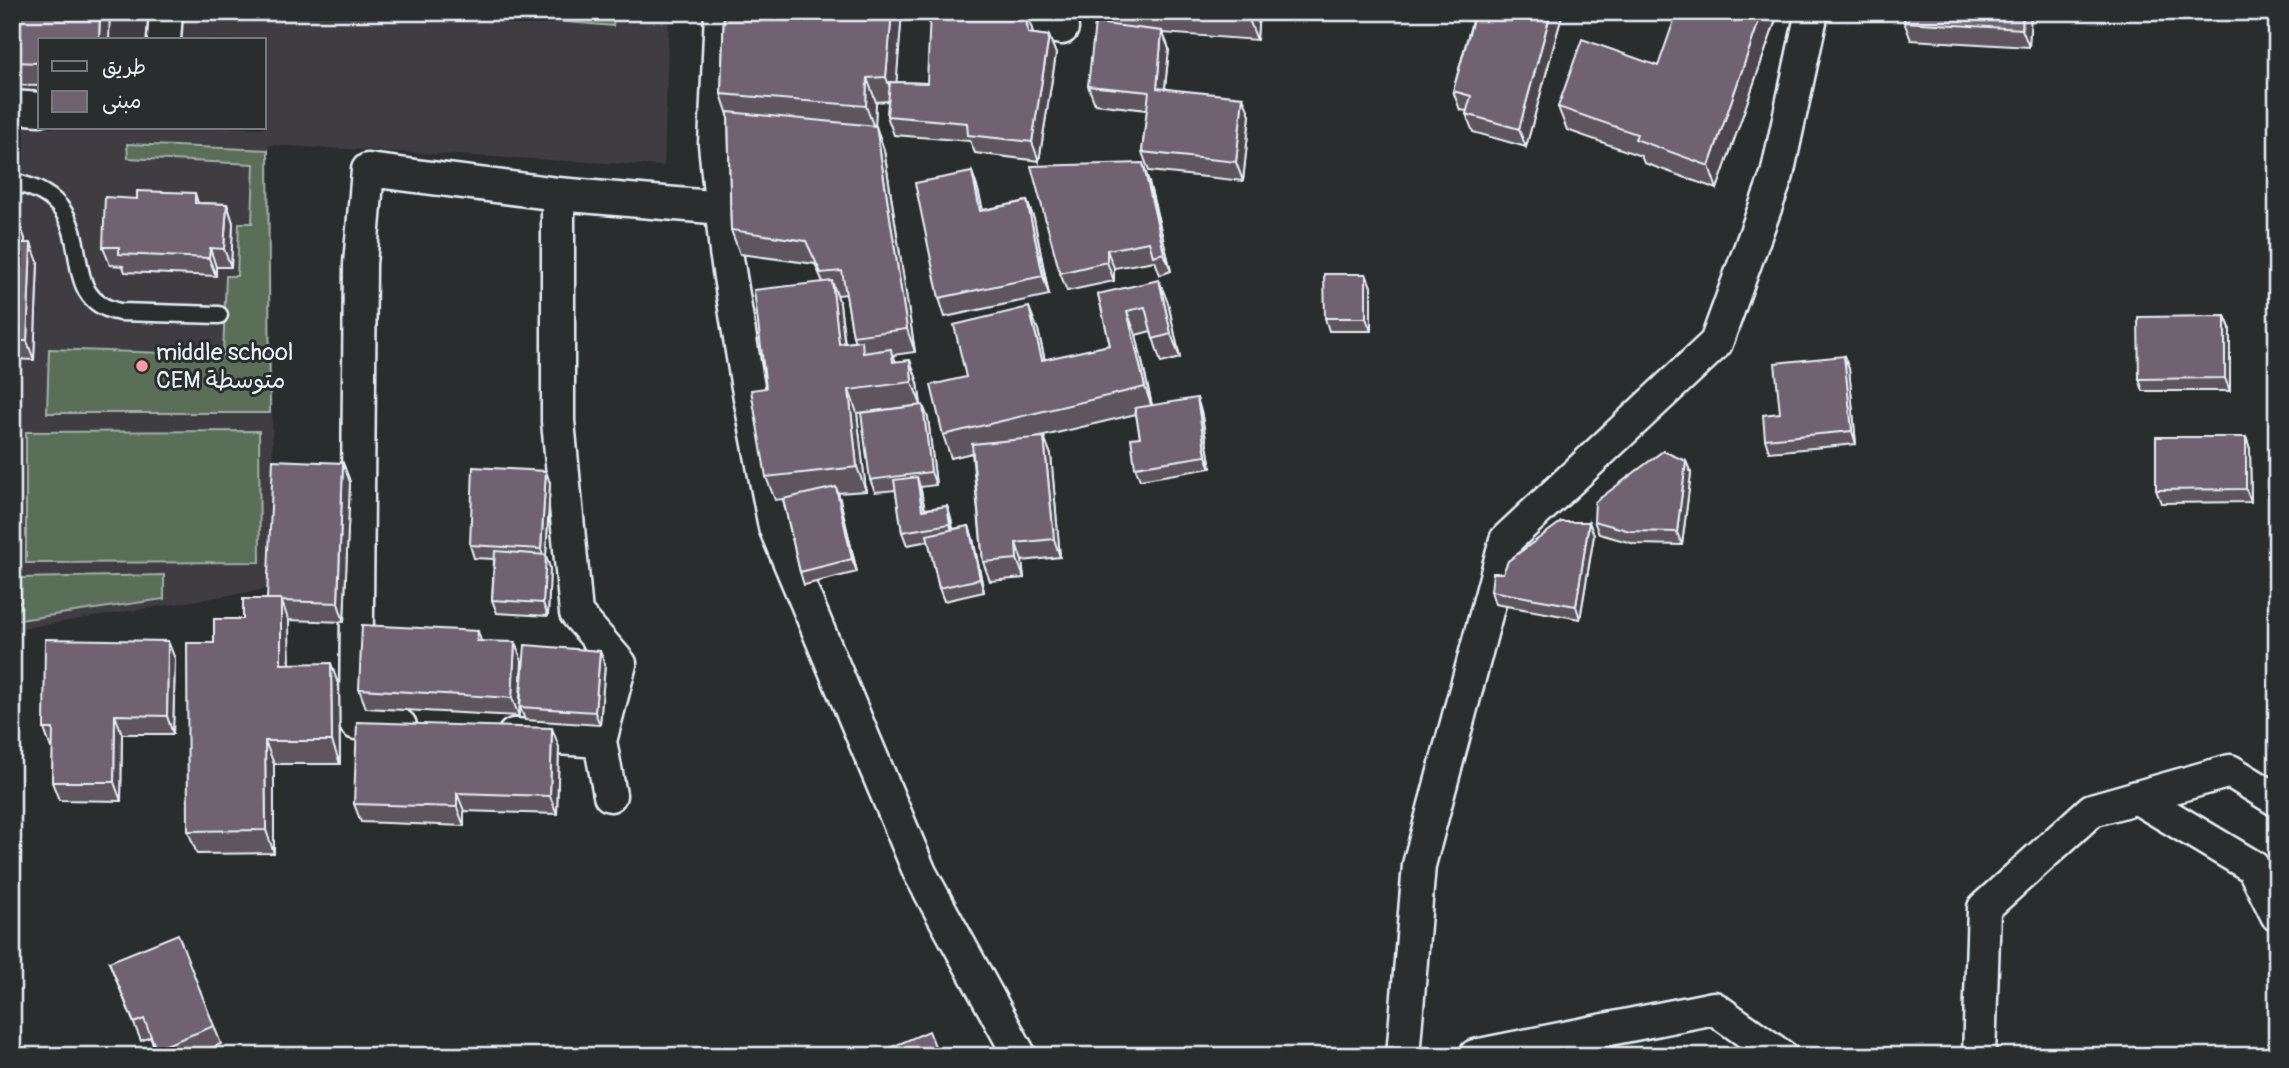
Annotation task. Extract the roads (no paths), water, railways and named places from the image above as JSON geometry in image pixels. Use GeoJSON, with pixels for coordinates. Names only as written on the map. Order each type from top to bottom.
{"type":"FeatureCollection","features":[{"type":"Feature","properties":{"kind":"street"},"geometry":{"type":"LineString","coordinates":[[164,38],[166,12]]}},
{"type":"Feature","properties":{"kind":"street"},"geometry":{"type":"LineString","coordinates":[[721,12],[715,144],[726,251],[747,382],[775,527],[920,873],[1020,1056]]}},
{"type":"Feature","properties":{"kind":"street"},"geometry":{"type":"LineString","coordinates":[[949,12],[1062,28]]}},
{"type":"Feature","properties":{"kind":"street"},"geometry":{"type":"LineString","coordinates":[[1402,1056],[1419,865],[1506,540],[1716,343],[1777,175],[1812,12]]}},
{"type":"Feature","properties":{"kind":"street"},"geometry":{"type":"LineString","coordinates":[[12,107],[38,109]]}},
{"type":"Feature","properties":{"kind":"street"},"geometry":{"type":"LineString","coordinates":[[424,728],[356,723],[360,264],[368,170],[558,194],[723,208]]}},
{"type":"Feature","properties":{"kind":"street"},"geometry":{"type":"LineString","coordinates":[[558,194],[558,421],[576,613],[620,664],[600,741],[610,795]]}},
{"type":"Feature","properties":{"kind":"street"},"geometry":{"type":"LineString","coordinates":[[478,732],[600,741]]}},
{"type":"Feature","properties":{"kind":"street"},"geometry":{"type":"LineString","coordinates":[[1979,1056],[1984,908],[2092,810],[2230,771],[2277,800]]}},
{"type":"Feature","properties":{"kind":"street"},"geometry":{"type":"LineString","coordinates":[[2136,797],[2252,866],[2277,915]]}},
{"type":"Feature","properties":{"kind":"street"},"geometry":{"type":"LineString","coordinates":[[1475,1056],[1714,1008],[1781,1056]]}},
{"type":"Feature","properties":{"kind":"lane"},"geometry":{"type":"LineString","coordinates":[[12,182],[44,192],[58,204],[75,235],[80,277],[85,290],[94,301],[106,309],[120,312],[219,315]]}},
{"type":"Feature","properties":{"kind":"place","name":"middle school CEM متوسطة"},"geometry":{"type":"Point","coordinates":[142,366]}}]}
